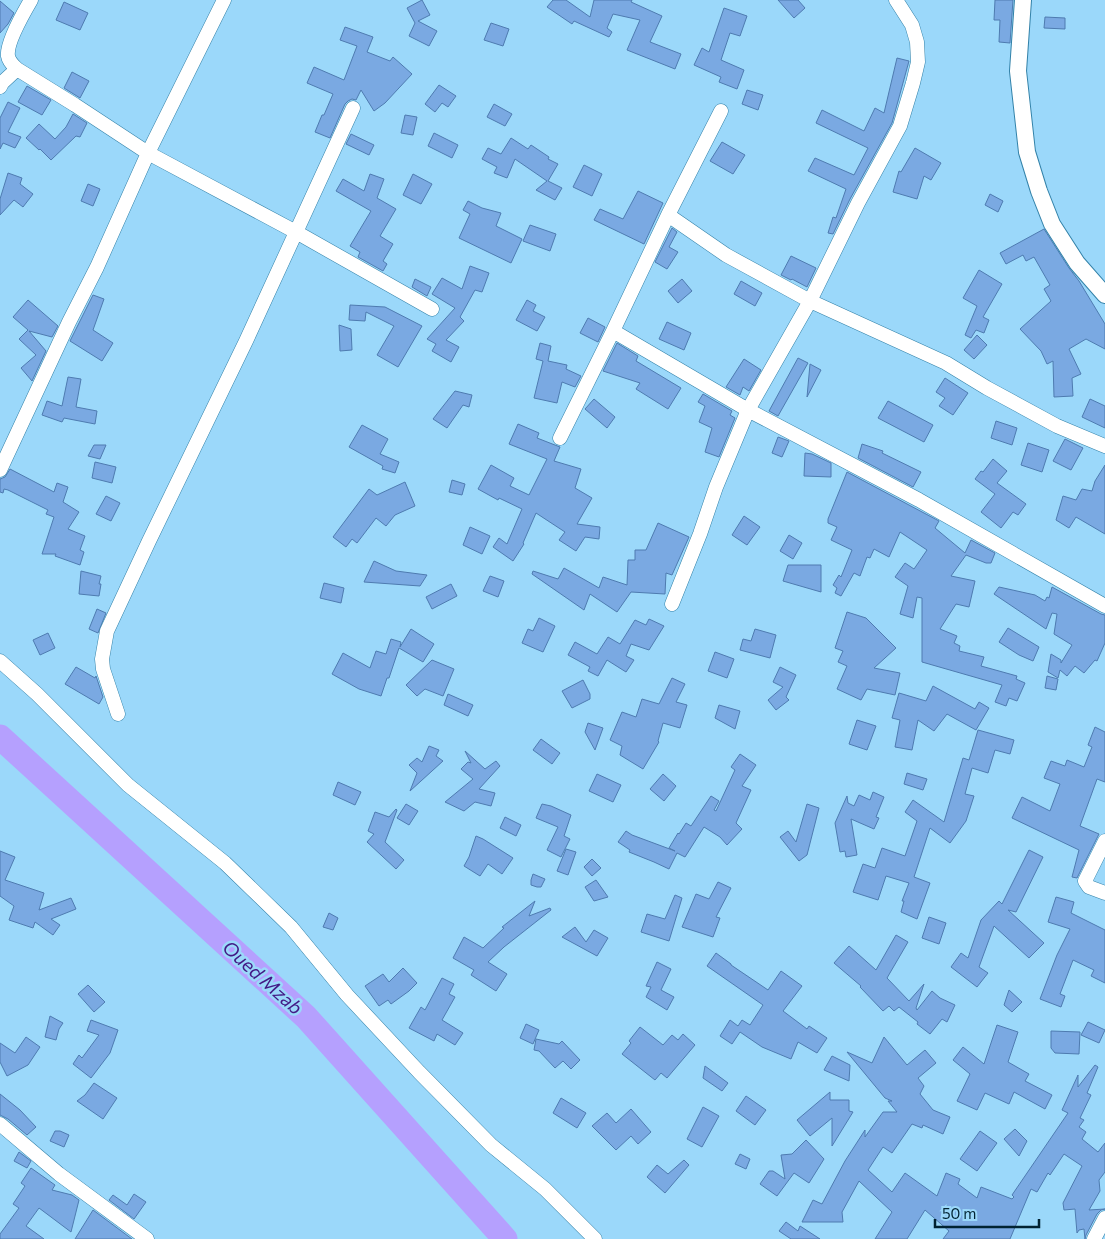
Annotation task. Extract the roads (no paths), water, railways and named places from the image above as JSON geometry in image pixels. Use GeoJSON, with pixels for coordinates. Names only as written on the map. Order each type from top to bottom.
{"type":"FeatureCollection","features":[{"type":"Feature","properties":{"kind":"main road"},"geometry":{"type":"LineString","coordinates":[[1023,0],[1018,71],[1027,152],[1052,224],[1077,263],[1105,295]]}},
{"type":"Feature","properties":{"kind":"street"},"geometry":{"type":"LineString","coordinates":[[31,0],[8,46],[10,62],[17,69],[148,153],[296,232],[432,309]]}},
{"type":"Feature","properties":{"kind":"street"},"geometry":{"type":"LineString","coordinates":[[0,470],[97,266],[148,153],[224,0]]}},
{"type":"Feature","properties":{"kind":"street"},"geometry":{"type":"LineString","coordinates":[[672,604],[700,534],[716,487],[748,410],[810,301],[858,203],[900,126],[918,62],[917,42],[912,24],[896,0]]}},
{"type":"Feature","properties":{"kind":"street"},"geometry":{"type":"LineString","coordinates":[[0,87],[17,69]]}},
{"type":"Feature","properties":{"kind":"street"},"geometry":{"type":"LineString","coordinates":[[118,714],[103,669],[102,659],[107,631],[246,341],[353,108]]}},
{"type":"Feature","properties":{"kind":"street"},"geometry":{"type":"LineString","coordinates":[[560,438],[668,215],[721,111]]}},
{"type":"Feature","properties":{"kind":"street"},"geometry":{"type":"LineString","coordinates":[[668,215],[726,255],[810,301],[946,363],[987,388],[1057,426],[1105,446]]}},
{"type":"Feature","properties":{"kind":"street"},"geometry":{"type":"LineString","coordinates":[[613,331],[748,410],[919,500],[1105,606]]}},
{"type":"Feature","properties":{"kind":"street"},"geometry":{"type":"LineString","coordinates":[[0,661],[37,694],[128,785],[225,863],[292,927],[347,996],[419,1072],[491,1145],[544,1189],[595,1239]]}},
{"type":"Feature","properties":{"kind":"street"},"geometry":{"type":"LineString","coordinates":[[1105,841],[1085,881],[1089,887],[1105,893]]}},
{"type":"Feature","properties":{"kind":"street"},"geometry":{"type":"LineString","coordinates":[[0,1124],[59,1174],[145,1238]]}},
{"type":"Feature","properties":{"kind":"street"},"geometry":{"type":"LineString","coordinates":[[1094,1239],[1105,1218]]}},
{"type":"Feature","properties":{"kind":"waterway","name":"Oued Mzab"},"geometry":{"type":"LineString","coordinates":[[0,737],[306,1017],[505,1239]]}}]}
